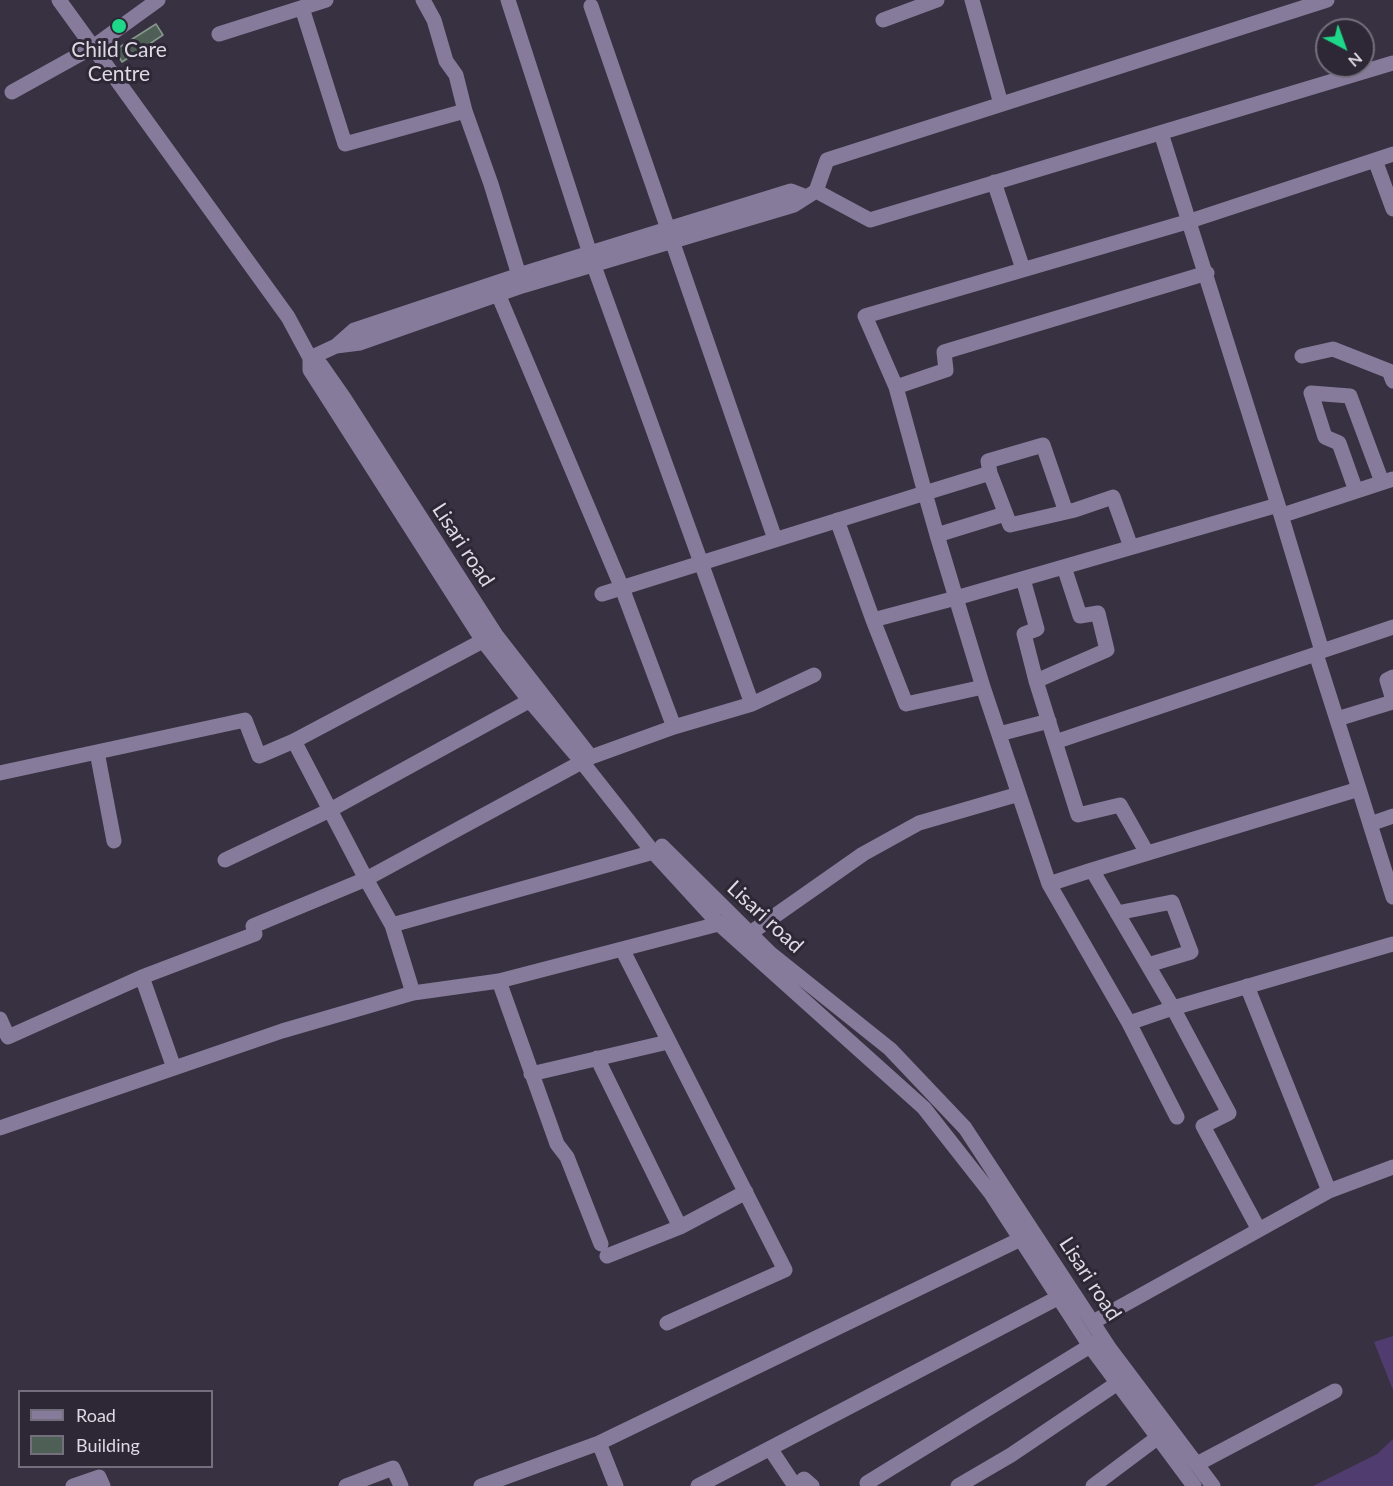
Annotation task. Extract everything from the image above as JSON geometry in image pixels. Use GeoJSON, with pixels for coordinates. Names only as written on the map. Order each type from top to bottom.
{"type":"FeatureCollection","features":[{"type":"Feature","properties":{"kind":"street","name":"Lisari road"},"geometry":{"type":"LineString","coordinates":[[59,0],[288,317],[310,358],[310,370],[489,638],[535,697],[719,924],[924,1108],[1028,1236]]}},
{"type":"Feature","properties":{"kind":"street"},"geometry":{"type":"LineString","coordinates":[[12,92],[93,47],[158,0]]}},
{"type":"Feature","properties":{"kind":"street"},"geometry":{"type":"LineString","coordinates":[[219,34],[326,0]]}},
{"type":"Feature","properties":{"kind":"street"},"geometry":{"type":"LineString","coordinates":[[423,0],[434,20],[446,62],[456,75],[465,111],[521,281]]}},
{"type":"Feature","properties":{"kind":"street"},"geometry":{"type":"LineString","coordinates":[[508,0],[592,260],[752,704]]}},
{"type":"Feature","properties":{"kind":"street"},"geometry":{"type":"LineString","coordinates":[[883,20],[937,0]]}},
{"type":"Feature","properties":{"kind":"street"},"geometry":{"type":"LineString","coordinates":[[972,0],[1001,104]]}},
{"type":"Feature","properties":{"kind":"street"},"geometry":{"type":"LineString","coordinates":[[310,358],[336,346],[360,343],[411,318],[521,281],[774,204],[794,205],[810,194],[827,160],[1327,0]]}},
{"type":"Feature","properties":{"kind":"street"},"geometry":{"type":"LineString","coordinates":[[591,6],[668,236],[775,540]]}},
{"type":"Feature","properties":{"kind":"street"},"geometry":{"type":"LineString","coordinates":[[302,8],[345,144],[465,111]]}},
{"type":"Feature","properties":{"kind":"street"},"geometry":{"type":"LineString","coordinates":[[810,194],[870,220],[1393,63]]}},
{"type":"Feature","properties":{"kind":"street"},"geometry":{"type":"LineString","coordinates":[[1161,133],[1281,510],[1337,719],[1393,897]]}},
{"type":"Feature","properties":{"kind":"street"},"geometry":{"type":"LineString","coordinates":[[1177,1117],[1129,1023],[1049,884],[983,687],[937,535],[896,387],[865,316],[1190,221],[1393,154]]}},
{"type":"Feature","properties":{"kind":"street"},"geometry":{"type":"LineString","coordinates":[[1375,160],[1393,210]]}},
{"type":"Feature","properties":{"kind":"street"},"geometry":{"type":"LineString","coordinates":[[994,182],[1023,269]]}},
{"type":"Feature","properties":{"kind":"street"},"geometry":{"type":"LineString","coordinates":[[896,387],[946,370],[944,352],[1207,273]]}},
{"type":"Feature","properties":{"kind":"street"},"geometry":{"type":"LineString","coordinates":[[411,318],[498,294],[521,281]]}},
{"type":"Feature","properties":{"kind":"street"},"geometry":{"type":"LineString","coordinates":[[498,294],[622,588],[674,727]]}},
{"type":"Feature","properties":{"kind":"street"},"geometry":{"type":"LineString","coordinates":[[1302,356],[1333,349],[1389,371],[1393,381]]}},
{"type":"Feature","properties":{"kind":"street"},"geometry":{"type":"LineString","coordinates":[[873,620],[1131,547],[1281,510],[1388,480],[1365,435],[1350,396],[1311,393],[1325,437],[1338,443],[1365,435]]}},
{"type":"Feature","properties":{"kind":"street"},"geometry":{"type":"LineString","coordinates":[[1338,443],[1356,490]]}},
{"type":"Feature","properties":{"kind":"street"},"geometry":{"type":"LineString","coordinates":[[1066,512],[1043,445],[988,461],[990,473],[1010,525],[1066,512],[1113,497],[1131,547]]}},
{"type":"Feature","properties":{"kind":"street"},"geometry":{"type":"LineString","coordinates":[[602,594],[990,473]]}},
{"type":"Feature","properties":{"kind":"street"},"geometry":{"type":"LineString","coordinates":[[937,535],[1005,513]]}},
{"type":"Feature","properties":{"kind":"street"},"geometry":{"type":"LineString","coordinates":[[837,520],[906,704],[983,687]]}},
{"type":"Feature","properties":{"kind":"street"},"geometry":{"type":"LineString","coordinates":[[1036,681],[1107,650],[1098,613],[1080,616],[1064,567]]}},
{"type":"Feature","properties":{"kind":"street"},"geometry":{"type":"LineString","coordinates":[[1023,579],[1037,629],[1024,634],[1036,681],[1078,815],[1119,805],[1147,853]]}},
{"type":"Feature","properties":{"kind":"street"},"geometry":{"type":"LineString","coordinates":[[1055,742],[1393,627]]}},
{"type":"Feature","properties":{"kind":"street"},"geometry":{"type":"LineString","coordinates":[[0,773],[245,720],[259,756],[294,741],[489,638]]}},
{"type":"Feature","properties":{"kind":"street"},"geometry":{"type":"LineString","coordinates":[[0,1019],[4,1039],[142,977],[255,934],[253,926],[366,879],[586,759],[674,727],[752,704],[814,675]]}},
{"type":"Feature","properties":{"kind":"street"},"geometry":{"type":"LineString","coordinates":[[1337,719],[1393,701],[1387,680],[1393,677]]}},
{"type":"Feature","properties":{"kind":"street"},"geometry":{"type":"LineString","coordinates":[[225,860],[330,810],[535,697]]}},
{"type":"Feature","properties":{"kind":"street"},"geometry":{"type":"LineString","coordinates":[[999,734],[1049,721]]}},
{"type":"Feature","properties":{"kind":"street"},"geometry":{"type":"LineString","coordinates":[[294,741],[392,925],[413,993]]}},
{"type":"Feature","properties":{"kind":"street"},"geometry":{"type":"LineString","coordinates":[[97,752],[114,841]]}},
{"type":"Feature","properties":{"kind":"street"},"geometry":{"type":"LineString","coordinates":[[1049,884],[1359,789]]}},
{"type":"Feature","properties":{"kind":"street"},"geometry":{"type":"LineString","coordinates":[[750,934],[863,854],[919,823],[1019,794]]}},
{"type":"Feature","properties":{"kind":"street"},"geometry":{"type":"LineString","coordinates":[[1370,824],[1393,816]]}},
{"type":"Feature","properties":{"kind":"street","name":"Lisari road"},"geometry":{"type":"LineString","coordinates":[[658,850],[750,934],[890,1049],[965,1128],[1065,1294],[1096,1341],[1164,1433],[1194,1486]]}},
{"type":"Feature","properties":{"kind":"street"},"geometry":{"type":"LineString","coordinates":[[392,925],[658,850]]}},
{"type":"Feature","properties":{"kind":"street"},"geometry":{"type":"LineString","coordinates":[[1092,870],[1173,1008],[1229,1113],[1203,1126],[1258,1230]]}},
{"type":"Feature","properties":{"kind":"street"},"geometry":{"type":"LineString","coordinates":[[1117,913],[1172,902],[1191,952],[1148,965]]}},
{"type":"Feature","properties":{"kind":"street"},"geometry":{"type":"LineString","coordinates":[[0,1128],[282,1031],[413,993],[499,981],[735,920]]}},
{"type":"Feature","properties":{"kind":"street"},"geometry":{"type":"LineString","coordinates":[[1129,1023],[1393,944]]}},
{"type":"Feature","properties":{"kind":"street"},"geometry":{"type":"LineString","coordinates":[[622,949],[785,1270],[667,1323]]}},
{"type":"Feature","properties":{"kind":"street"},"geometry":{"type":"LineString","coordinates":[[142,977],[174,1068]]}},
{"type":"Feature","properties":{"kind":"street"},"geometry":{"type":"LineString","coordinates":[[499,981],[557,1144],[567,1157],[604,1250],[680,1227],[746,1192]]}},
{"type":"Feature","properties":{"kind":"street"},"geometry":{"type":"LineString","coordinates":[[1247,986],[1329,1191]]}},
{"type":"Feature","properties":{"kind":"street"},"geometry":{"type":"LineString","coordinates":[[531,1074],[668,1042]]}},
{"type":"Feature","properties":{"kind":"street"},"geometry":{"type":"LineString","coordinates":[[597,1059],[680,1227]]}},
{"type":"Feature","properties":{"kind":"street"},"geometry":{"type":"LineString","coordinates":[[1093,1322],[1329,1191],[1393,1167]]}},
{"type":"Feature","properties":{"kind":"street"},"geometry":{"type":"LineString","coordinates":[[482,1486],[599,1443],[1028,1236]]}},
{"type":"Feature","properties":{"kind":"street","name":"Lisari road"},"geometry":{"type":"LineString","coordinates":[[1065,1294],[1093,1322],[1096,1341]]}},
{"type":"Feature","properties":{"kind":"street"},"geometry":{"type":"LineString","coordinates":[[698,1486],[771,1450],[1065,1294]]}},
{"type":"Feature","properties":{"kind":"street"},"geometry":{"type":"LineString","coordinates":[[867,1483],[1096,1341]]}},
{"type":"Feature","properties":{"kind":"street"},"geometry":{"type":"LineString","coordinates":[[958,1486],[1011,1455],[1124,1379]]}},
{"type":"Feature","properties":{"kind":"street"},"geometry":{"type":"LineString","coordinates":[[1197,1464],[1335,1391]]}},
{"type":"Feature","properties":{"kind":"street","name":"Lisari road"},"geometry":{"type":"LineString","coordinates":[[1164,1433],[1197,1464],[1213,1486]]}},
{"type":"Feature","properties":{"kind":"street"},"geometry":{"type":"LineString","coordinates":[[1093,1486],[1164,1433]]}},
{"type":"Feature","properties":{"kind":"street"},"geometry":{"type":"LineString","coordinates":[[599,1443],[616,1486]]}},
{"type":"Feature","properties":{"kind":"street"},"geometry":{"type":"LineString","coordinates":[[771,1450],[796,1486],[804,1479],[812,1486]]}},
{"type":"Feature","properties":{"kind":"street"},"geometry":{"type":"LineString","coordinates":[[346,1486],[393,1468],[401,1486]]}},
{"type":"Feature","properties":{"kind":"street"},"geometry":{"type":"LineString","coordinates":[[73,1486],[99,1477],[103,1486]]}},
{"type":"Feature","properties":{"kind":"shaded area"},"geometry":{"type":"Polygon","coordinates":[[[1393,1336],[1393,1390],[1374,1342],[1393,1336]]]}},
{"type":"Feature","properties":{"kind":"shaded area"},"geometry":{"type":"Polygon","coordinates":[[[1393,1439],[1393,1486],[1313,1486],[1377,1454],[1393,1439]]]}},
{"type":"Feature","properties":{"kind":"building"},"geometry":{"type":"Polygon","coordinates":[[[156,24],[163,35],[122,62],[115,50],[156,24]]]}},
{"type":"Feature","properties":{"kind":"place","name":"Child Care Centre"},"geometry":{"type":"Point","coordinates":[119,26]}}]}
